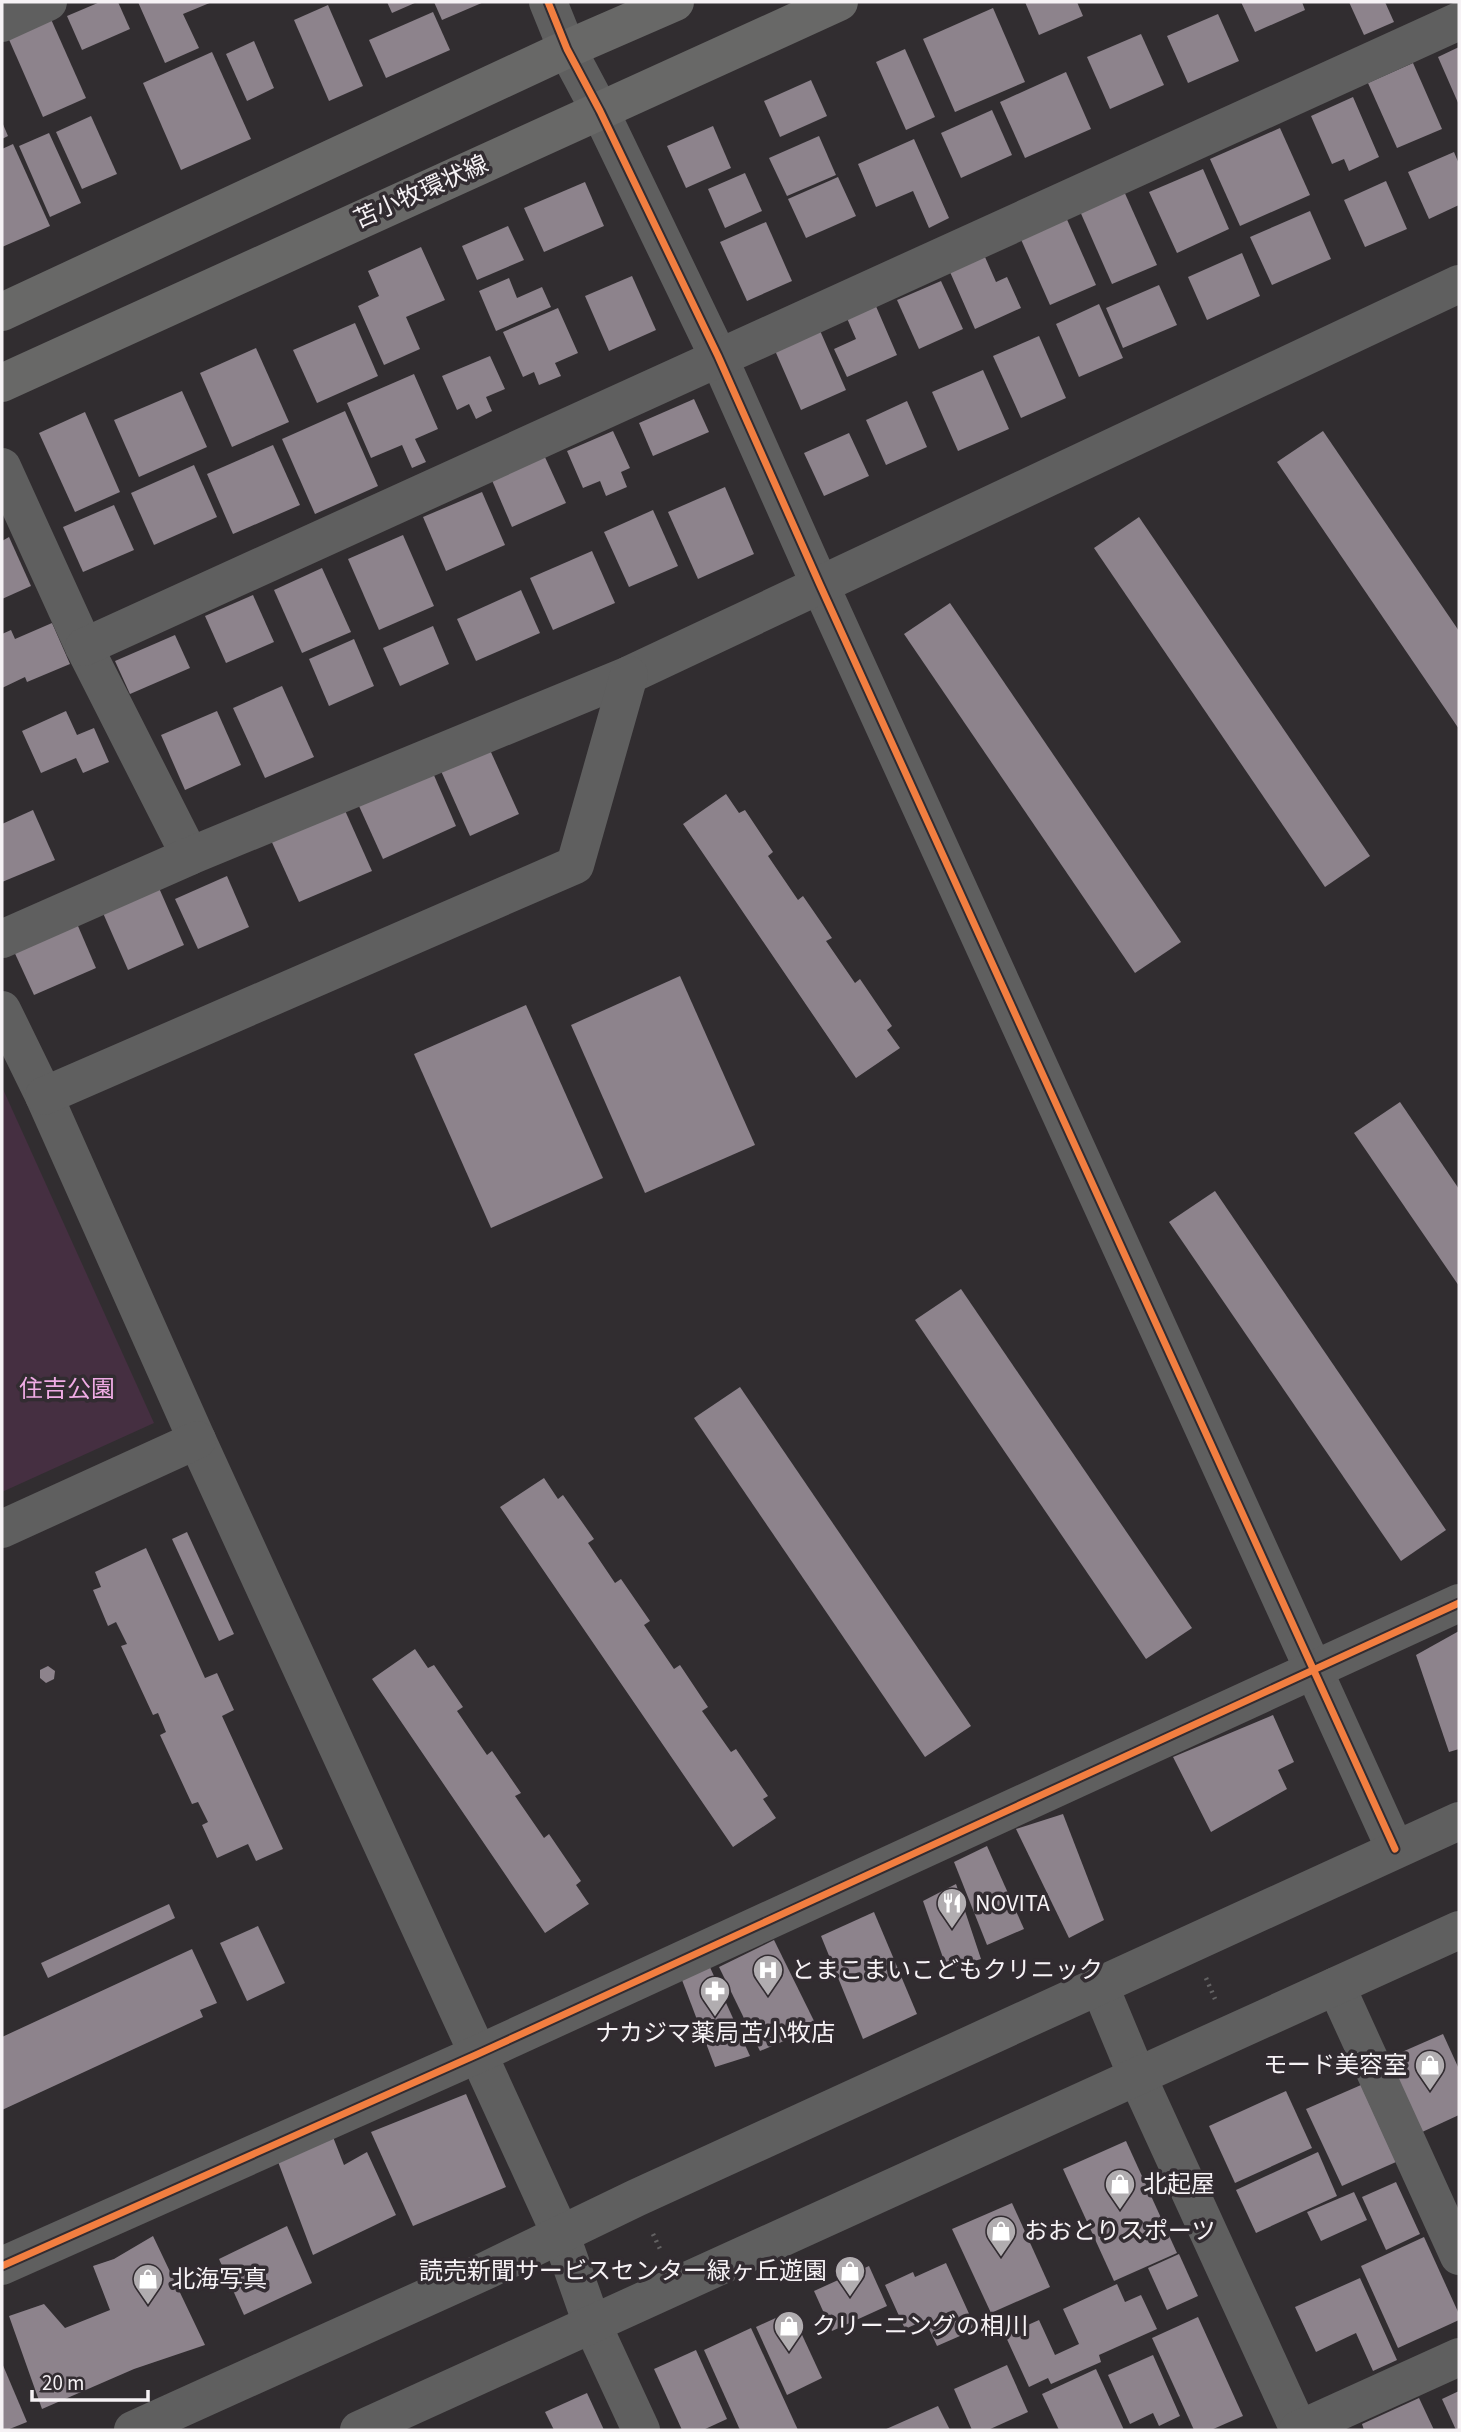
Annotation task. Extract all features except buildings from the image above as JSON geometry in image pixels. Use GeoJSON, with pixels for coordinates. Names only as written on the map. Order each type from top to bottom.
{"type":"FeatureCollection","features":[{"type":"Feature","properties":{"kind":"main road"},"geometry":{"type":"LineString","coordinates":[[2,312],[567,49],[675,2]]}},
{"type":"Feature","properties":{"kind":"main road","name":"苫小牧環状線"},"geometry":{"type":"LineString","coordinates":[[2,383],[839,2]]}},
{"type":"Feature","properties":{"kind":"street"},"geometry":{"type":"LineString","coordinates":[[2,23],[48,2]]}},
{"type":"Feature","properties":{"kind":"street"},"geometry":{"type":"LineString","coordinates":[[548,2],[567,49],[600,111],[718,356],[1395,1849]]}},
{"type":"Feature","properties":{"kind":"street"},"geometry":{"type":"LineString","coordinates":[[84,647],[718,356],[1459,21]]}},
{"type":"Feature","properties":{"kind":"street"},"geometry":{"type":"LineString","coordinates":[[2,939],[190,856],[629,675],[1459,284]]}},
{"type":"Feature","properties":{"kind":"street"},"geometry":{"type":"LineString","coordinates":[[2,467],[84,647],[190,856]]}},
{"type":"Feature","properties":{"kind":"street"},"geometry":{"type":"LineString","coordinates":[[44,1096],[575,865],[629,675]]}},
{"type":"Feature","properties":{"kind":"street"},"geometry":{"type":"LineString","coordinates":[[2,1010],[44,1096],[197,1440],[560,2234],[592,2324],[640,2430]]}},
{"type":"Feature","properties":{"kind":"street"},"geometry":{"type":"LineString","coordinates":[[2,1529],[197,1440]]}},
{"type":"Feature","properties":{"kind":"street"},"geometry":{"type":"LineString","coordinates":[[2,2266],[478,2054],[1459,1603]]}},
{"type":"Feature","properties":{"kind":"street"},"geometry":{"type":"LineString","coordinates":[[132,2430],[485,2272],[560,2234],[1459,1821]]}},
{"type":"Feature","properties":{"kind":"street"},"geometry":{"type":"LineString","coordinates":[[359,2430],[1459,1930]]}},
{"type":"Feature","properties":{"kind":"street"},"geometry":{"type":"LineString","coordinates":[[1336,1986],[1459,2256]]}},
{"type":"Feature","properties":{"kind":"street"},"geometry":{"type":"LineString","coordinates":[[1100,1987],[1137,2076],[1299,2430],[1459,2357]]}},
{"type":"Feature","properties":{"kind":"green space","name":"住吉公園"},"geometry":{"type":"Polygon","coordinates":[[[2,1087],[154,1423],[2,1492],[2,1087]]]}},
{"type":"Feature","properties":{"kind":"cycle path"},"geometry":{"type":"LineString","coordinates":[[548,2],[567,49],[600,111],[718,356],[1395,1849]]}},
{"type":"Feature","properties":{"kind":"cycle path"},"geometry":{"type":"LineString","coordinates":[[2,2266],[478,2054],[1459,1603]]}},
{"type":"Feature","properties":{"kind":"place","name":"NOVITA"},"geometry":{"type":"Point","coordinates":[952,1930]}},
{"type":"Feature","properties":{"kind":"place","name":"とまこまいこどもクリニック"},"geometry":{"type":"Point","coordinates":[768,1997]}},
{"type":"Feature","properties":{"kind":"place","name":"ナカジマ薬局苫小牧店"},"geometry":{"type":"Point","coordinates":[715,2018]}},
{"type":"Feature","properties":{"kind":"place","name":"モード美容室"},"geometry":{"type":"Point","coordinates":[1430,2092]}},
{"type":"Feature","properties":{"kind":"place","name":"北起屋"},"geometry":{"type":"Point","coordinates":[1120,2211]}},
{"type":"Feature","properties":{"kind":"place","name":"おおとりスポーツ"},"geometry":{"type":"Point","coordinates":[1001,2258]}},
{"type":"Feature","properties":{"kind":"place","name":"読売新聞サービスセンター緑ヶ丘遊園"},"geometry":{"type":"Point","coordinates":[850,2298]}},
{"type":"Feature","properties":{"kind":"place","name":"北海写真"},"geometry":{"type":"Point","coordinates":[148,2306]}},
{"type":"Feature","properties":{"kind":"place","name":"クリーニングの相川"},"geometry":{"type":"Point","coordinates":[789,2353]}}]}
